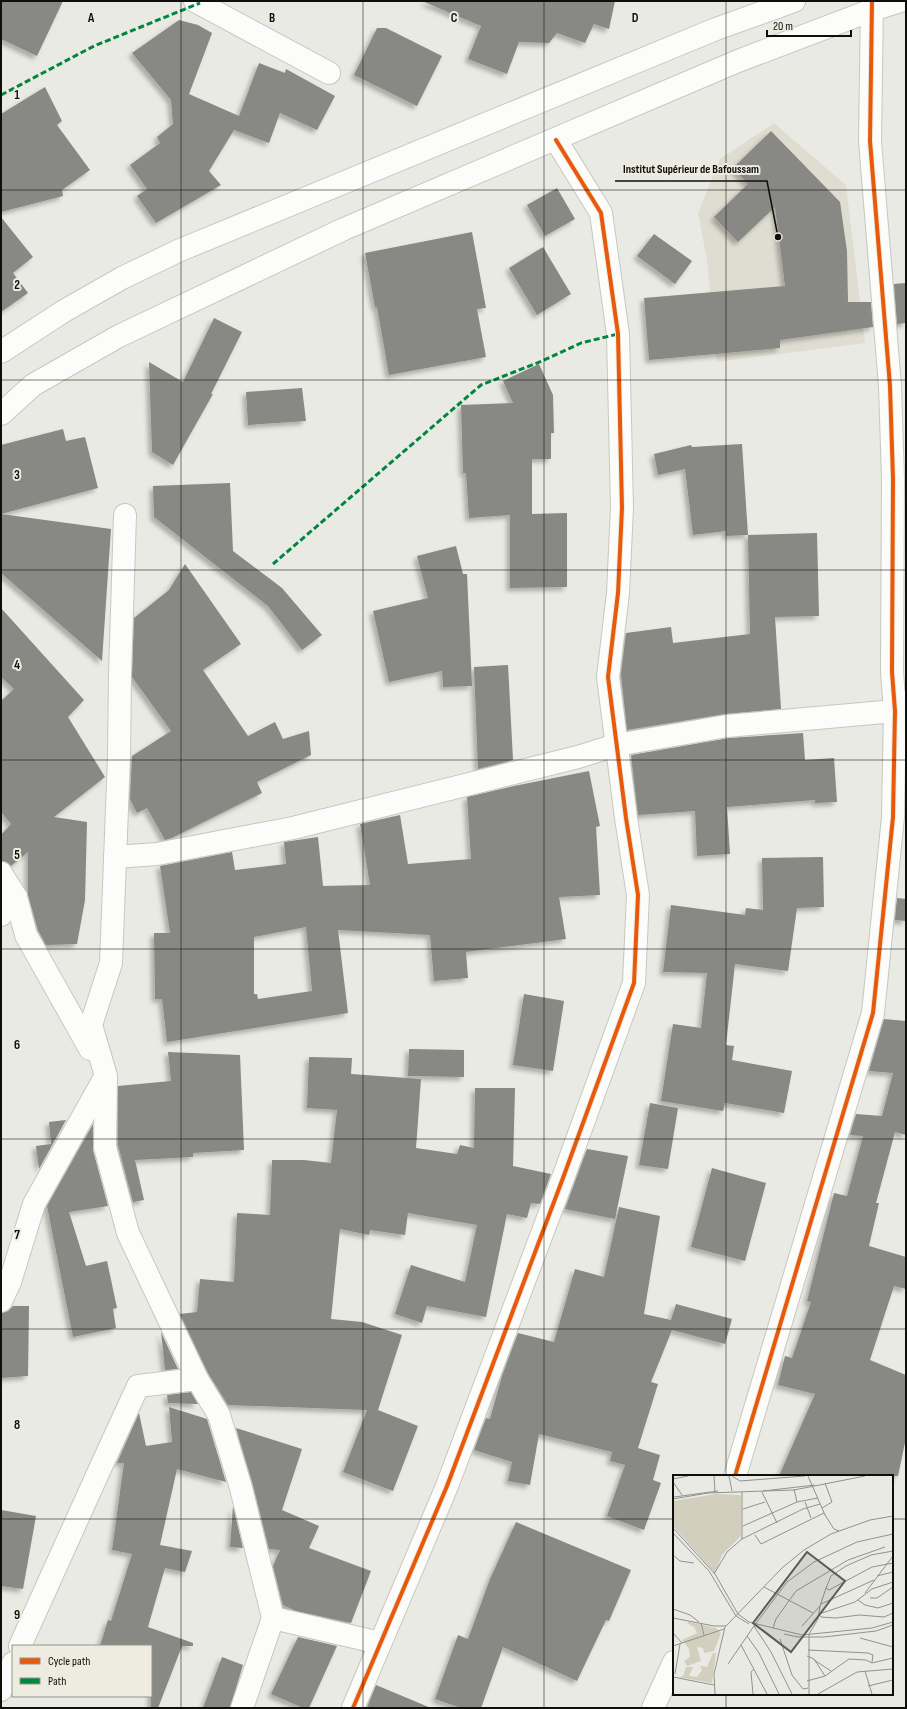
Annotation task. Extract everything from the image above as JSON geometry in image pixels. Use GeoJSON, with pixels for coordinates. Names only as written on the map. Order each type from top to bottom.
{"type":"FeatureCollection","features":[{"type":"Feature","properties":{"kind":"street"},"geometry":{"type":"LineString","coordinates":[[196,1],[329,73]]}},
{"type":"Feature","properties":{"kind":"street"},"geometry":{"type":"LineString","coordinates":[[1,352],[64,311],[122,278],[178,251],[716,29],[794,1]]}},
{"type":"Feature","properties":{"kind":"street"},"geometry":{"type":"LineString","coordinates":[[1,414],[33,385],[119,336],[344,229],[872,5],[900,1]]}},
{"type":"Feature","properties":{"kind":"street"},"geometry":{"type":"LineString","coordinates":[[735,1475],[873,1013],[893,817],[900,706],[892,672],[893,479],[890,386],[870,141],[872,5]]}},
{"type":"Feature","properties":{"kind":"street"},"geometry":{"type":"LineString","coordinates":[[353,1708],[447,1486],[563,1178],[634,982],[638,895],[616,745],[608,676],[618,593],[622,508],[618,334],[601,212],[556,140]]}},
{"type":"Feature","properties":{"kind":"street"},"geometry":{"type":"LineString","coordinates":[[125,515],[115,856],[110,963],[91,1025],[106,1076],[105,1147],[128,1233],[197,1379],[219,1415],[241,1488],[273,1618],[242,1708]]}},
{"type":"Feature","properties":{"kind":"street"},"geometry":{"type":"LineString","coordinates":[[115,856],[157,854],[293,828],[578,757],[616,745],[727,726],[900,706]]}},
{"type":"Feature","properties":{"kind":"street"},"geometry":{"type":"LineString","coordinates":[[1,873],[8,894],[26,935],[106,1076]]}},
{"type":"Feature","properties":{"kind":"street"},"geometry":{"type":"LineString","coordinates":[[1,915],[8,894]]}},
{"type":"Feature","properties":{"kind":"street"},"geometry":{"type":"LineString","coordinates":[[1,1301],[10,1282],[34,1204],[106,1076]]}},
{"type":"Feature","properties":{"kind":"street"},"geometry":{"type":"LineString","coordinates":[[20,1645],[138,1386],[197,1379]]}},
{"type":"Feature","properties":{"kind":"street"},"geometry":{"type":"LineString","coordinates":[[273,1618],[380,1643]]}},
{"type":"Feature","properties":{"kind":"street"},"geometry":{"type":"LineString","coordinates":[[653,1708],[673,1664]]}},
{"type":"Feature","properties":{"kind":"street"},"geometry":{"type":"LineString","coordinates":[[1,1690],[12,1665]]}},
{"type":"Feature","properties":{"kind":"shaded area"},"geometry":{"type":"Polygon","coordinates":[[[774,123],[846,185],[865,343],[717,362],[707,260],[698,213],[720,159],[774,123]]]}},
{"type":"Feature","properties":{"kind":"building"},"geometry":{"type":"Polygon","coordinates":[[[1,1],[63,1],[37,56],[1,39],[1,1]]]}},
{"type":"Feature","properties":{"kind":"building"},"geometry":{"type":"Polygon","coordinates":[[[422,1],[615,1],[609,29],[594,24],[585,43],[557,33],[549,43],[519,42],[507,74],[468,59],[481,26],[422,1]]]}},
{"type":"Feature","properties":{"kind":"building"},"geometry":{"type":"Polygon","coordinates":[[[179,20],[198,25],[212,33],[189,94],[239,116],[259,63],[285,73],[286,69],[335,96],[317,130],[280,113],[269,143],[234,130],[209,171],[221,185],[156,223],[137,196],[147,189],[130,165],[160,143],[157,137],[173,124],[171,100],[132,53],[179,20]]]}},
{"type":"Feature","properties":{"kind":"building"},"geometry":{"type":"Polygon","coordinates":[[[377,28],[386,28],[442,56],[417,106],[354,75],[377,28]]]}},
{"type":"Feature","properties":{"kind":"building"},"geometry":{"type":"Polygon","coordinates":[[[45,87],[62,121],[57,125],[90,170],[62,190],[63,196],[1,212],[1,114],[45,87]]]}},
{"type":"Feature","properties":{"kind":"building"},"geometry":{"type":"Polygon","coordinates":[[[771,131],[840,202],[847,251],[848,302],[871,302],[873,327],[780,340],[780,348],[649,360],[644,298],[785,286],[775,207],[738,242],[714,217],[748,184],[733,168],[771,131]]]}},
{"type":"Feature","properties":{"kind":"building"},"geometry":{"type":"Polygon","coordinates":[[[557,188],[575,219],[545,236],[527,205],[557,188]]]}},
{"type":"Feature","properties":{"kind":"building"},"geometry":{"type":"Polygon","coordinates":[[[1,217],[33,257],[13,273],[28,293],[1,312],[1,217]]]}},
{"type":"Feature","properties":{"kind":"building"},"geometry":{"type":"Polygon","coordinates":[[[472,232],[486,308],[477,309],[486,357],[389,375],[377,307],[375,307],[365,253],[472,232]]]}},
{"type":"Feature","properties":{"kind":"building"},"geometry":{"type":"Polygon","coordinates":[[[654,234],[692,261],[675,284],[637,256],[654,234]]]}},
{"type":"Feature","properties":{"kind":"building"},"geometry":{"type":"Polygon","coordinates":[[[543,247],[571,294],[537,315],[509,268],[543,247]]]}},
{"type":"Feature","properties":{"kind":"building"},"geometry":{"type":"Polygon","coordinates":[[[906,283],[906,323],[897,324],[894,284],[906,283]]]}},
{"type":"Feature","properties":{"kind":"building"},"geometry":{"type":"Polygon","coordinates":[[[214,318],[242,332],[211,394],[213,394],[173,465],[152,452],[149,362],[183,382],[214,318]]]}},
{"type":"Feature","properties":{"kind":"building"},"geometry":{"type":"Polygon","coordinates":[[[539,364],[553,395],[554,433],[551,433],[551,459],[532,459],[532,514],[567,513],[567,587],[510,588],[510,515],[469,518],[466,473],[463,473],[461,405],[513,403],[503,381],[539,364]]]}},
{"type":"Feature","properties":{"kind":"building"},"geometry":{"type":"Polygon","coordinates":[[[302,388],[306,421],[248,425],[246,392],[302,388]]]}},
{"type":"Feature","properties":{"kind":"building"},"geometry":{"type":"Polygon","coordinates":[[[63,429],[66,441],[85,437],[98,488],[1,514],[1,445],[63,429]]]}},
{"type":"Feature","properties":{"kind":"building"},"geometry":{"type":"Polygon","coordinates":[[[742,444],[748,535],[726,536],[726,531],[693,535],[685,469],[658,475],[654,454],[691,445],[692,447],[742,444]]]}},
{"type":"Feature","properties":{"kind":"building"},"geometry":{"type":"Polygon","coordinates":[[[230,483],[233,551],[282,588],[322,635],[302,650],[268,606],[154,517],[153,486],[230,483]]]}},
{"type":"Feature","properties":{"kind":"building"},"geometry":{"type":"Polygon","coordinates":[[[1,514],[111,529],[102,661],[1,573],[1,514]]]}},
{"type":"Feature","properties":{"kind":"building"},"geometry":{"type":"Polygon","coordinates":[[[817,533],[819,616],[775,617],[781,709],[725,714],[627,730],[621,674],[626,633],[671,627],[673,643],[750,634],[748,535],[817,533]]]}},
{"type":"Feature","properties":{"kind":"building"},"geometry":{"type":"Polygon","coordinates":[[[456,546],[463,574],[467,574],[472,686],[443,687],[442,671],[389,682],[373,611],[428,598],[417,556],[456,546]]]}},
{"type":"Feature","properties":{"kind":"building"},"geometry":{"type":"Polygon","coordinates":[[[185,564],[241,644],[203,670],[248,736],[275,722],[283,739],[309,731],[311,755],[257,782],[262,793],[172,838],[165,840],[147,808],[137,813],[130,799],[132,756],[171,731],[132,677],[134,618],[169,590],[185,564]]]}},
{"type":"Feature","properties":{"kind":"building"},"geometry":{"type":"Polygon","coordinates":[[[1,608],[84,700],[68,717],[105,777],[54,817],[87,822],[85,900],[77,944],[46,945],[38,930],[28,895],[28,852],[11,866],[7,862],[1,861],[1,835],[11,824],[1,812],[1,701],[14,689],[1,677],[1,608]]]}},
{"type":"Feature","properties":{"kind":"building"},"geometry":{"type":"Polygon","coordinates":[[[508,665],[513,760],[478,769],[474,667],[508,665]]]}},
{"type":"Feature","properties":{"kind":"building"},"geometry":{"type":"Polygon","coordinates":[[[803,733],[805,760],[834,758],[837,802],[815,803],[815,800],[727,807],[730,854],[697,856],[695,811],[638,815],[631,755],[729,738],[803,733]]]}},
{"type":"Feature","properties":{"kind":"building"},"geometry":{"type":"Polygon","coordinates":[[[589,771],[600,826],[596,827],[600,895],[559,897],[566,939],[466,952],[468,978],[434,981],[430,935],[338,930],[348,1013],[167,1042],[162,999],[155,999],[154,933],[170,933],[160,866],[232,852],[235,870],[286,864],[284,842],[318,837],[323,886],[370,885],[360,824],[400,815],[408,864],[471,859],[467,797],[589,771]],[[306,927],[254,937],[254,994],[257,994],[258,999],[312,991],[306,927]]]}},
{"type":"Feature","properties":{"kind":"building"},"geometry":{"type":"Polygon","coordinates":[[[823,857],[824,907],[797,908],[788,971],[735,964],[726,1045],[734,1046],[732,1060],[792,1071],[784,1113],[725,1103],[723,1111],[661,1101],[673,1024],[701,1028],[707,973],[663,972],[671,905],[745,915],[746,908],[763,910],[762,858],[823,857]]]}},
{"type":"Feature","properties":{"kind":"building"},"geometry":{"type":"Polygon","coordinates":[[[897,898],[906,899],[906,921],[895,920],[897,898]]]}},
{"type":"Feature","properties":{"kind":"building"},"geometry":{"type":"Polygon","coordinates":[[[524,994],[564,1001],[553,1071],[513,1065],[524,994]]]}},
{"type":"Feature","properties":{"kind":"building"},"geometry":{"type":"Polygon","coordinates":[[[884,1019],[906,1021],[906,1135],[895,1132],[876,1203],[879,1203],[869,1246],[906,1257],[906,1289],[894,1286],[870,1360],[906,1375],[906,1438],[898,1476],[779,1475],[815,1394],[778,1385],[785,1356],[792,1358],[811,1302],[807,1301],[834,1193],[847,1196],[863,1136],[850,1135],[856,1114],[882,1116],[893,1073],[869,1071],[884,1019]]]}},
{"type":"Feature","properties":{"kind":"building"},"geometry":{"type":"Polygon","coordinates":[[[409,1049],[464,1050],[464,1077],[408,1076],[409,1049]]]}},
{"type":"Feature","properties":{"kind":"building"},"geometry":{"type":"Polygon","coordinates":[[[168,1052],[240,1055],[244,1150],[193,1153],[193,1157],[135,1160],[144,1200],[133,1202],[118,1145],[118,1086],[171,1081],[168,1052]]]}},
{"type":"Feature","properties":{"kind":"building"},"geometry":{"type":"Polygon","coordinates":[[[309,1057],[352,1058],[351,1074],[421,1079],[416,1148],[457,1154],[460,1145],[474,1148],[475,1088],[515,1088],[513,1166],[551,1174],[540,1204],[531,1203],[527,1218],[507,1214],[486,1317],[427,1306],[422,1323],[395,1314],[411,1265],[465,1282],[477,1225],[408,1213],[405,1235],[370,1230],[369,1235],[340,1229],[331,1319],[362,1322],[402,1335],[378,1410],[418,1426],[393,1491],[343,1472],[367,1410],[228,1405],[208,1373],[180,1314],[197,1312],[200,1279],[234,1282],[237,1213],[270,1215],[272,1160],[304,1160],[331,1163],[337,1110],[307,1108],[309,1057]]]}},
{"type":"Feature","properties":{"kind":"building"},"geometry":{"type":"Polygon","coordinates":[[[650,1103],[678,1108],[668,1169],[639,1165],[650,1103]]]}},
{"type":"Feature","properties":{"kind":"building"},"geometry":{"type":"Polygon","coordinates":[[[66,1120],[39,1169],[36,1146],[51,1144],[49,1122],[66,1120]]]}},
{"type":"Feature","properties":{"kind":"building"},"geometry":{"type":"Polygon","coordinates":[[[93,1124],[93,1150],[108,1206],[69,1212],[86,1266],[107,1261],[117,1308],[113,1309],[116,1328],[73,1337],[47,1206],[93,1124]]]}},
{"type":"Feature","properties":{"kind":"building"},"geometry":{"type":"Polygon","coordinates":[[[587,1149],[628,1156],[615,1219],[565,1209],[587,1149]]]}},
{"type":"Feature","properties":{"kind":"building"},"geometry":{"type":"Polygon","coordinates":[[[712,1168],[766,1183],[745,1261],[691,1247],[712,1168]]]}},
{"type":"Feature","properties":{"kind":"building"},"geometry":{"type":"Polygon","coordinates":[[[619,1207],[660,1216],[644,1314],[671,1320],[676,1304],[732,1319],[725,1344],[672,1330],[651,1382],[658,1384],[638,1448],[660,1455],[653,1480],[661,1483],[644,1530],[607,1516],[625,1465],[610,1461],[612,1452],[539,1434],[530,1485],[508,1481],[512,1462],[474,1450],[486,1418],[490,1419],[502,1376],[518,1333],[554,1342],[575,1269],[604,1277],[619,1207]]]}},
{"type":"Feature","properties":{"kind":"building"},"geometry":{"type":"Polygon","coordinates":[[[13,1306],[29,1306],[28,1376],[1,1378],[1,1313],[8,1311],[13,1306]]]}},
{"type":"Feature","properties":{"kind":"building"},"geometry":{"type":"Polygon","coordinates":[[[161,1332],[178,1369],[165,1370],[161,1332]]]}},
{"type":"Feature","properties":{"kind":"building"},"geometry":{"type":"Polygon","coordinates":[[[191,1392],[198,1404],[168,1403],[167,1395],[191,1392]]]}},
{"type":"Feature","properties":{"kind":"building"},"geometry":{"type":"Polygon","coordinates":[[[169,1407],[207,1419],[226,1482],[177,1469],[160,1545],[192,1551],[185,1572],[165,1568],[148,1627],[193,1643],[193,1646],[182,1646],[158,1708],[151,1708],[152,1645],[100,1645],[108,1620],[111,1621],[132,1554],[112,1550],[124,1463],[117,1463],[139,1413],[146,1446],[172,1442],[169,1407]]]}},
{"type":"Feature","properties":{"kind":"building"},"geometry":{"type":"Polygon","coordinates":[[[236,1428],[302,1449],[282,1510],[319,1526],[309,1548],[371,1571],[351,1623],[296,1611],[283,1605],[273,1566],[280,1550],[269,1549],[253,1485],[236,1428]]]}},
{"type":"Feature","properties":{"kind":"building"},"geometry":{"type":"Polygon","coordinates":[[[233,1506],[243,1548],[230,1547],[233,1506]]]}},
{"type":"Feature","properties":{"kind":"building"},"geometry":{"type":"Polygon","coordinates":[[[1,1510],[36,1516],[23,1589],[1,1586],[1,1510]]]}},
{"type":"Feature","properties":{"kind":"building"},"geometry":{"type":"Polygon","coordinates":[[[516,1522],[631,1570],[609,1621],[606,1620],[577,1681],[503,1647],[481,1708],[461,1708],[435,1699],[458,1635],[468,1639],[490,1579],[516,1522]]]}},
{"type":"Feature","properties":{"kind":"building"},"geometry":{"type":"Polygon","coordinates":[[[298,1637],[337,1646],[309,1708],[303,1708],[271,1694],[298,1637]]]}},
{"type":"Feature","properties":{"kind":"building"},"geometry":{"type":"Polygon","coordinates":[[[222,1657],[243,1665],[230,1708],[203,1708],[222,1657]]]}},
{"type":"Feature","properties":{"kind":"building"},"geometry":{"type":"Polygon","coordinates":[[[376,1685],[431,1708],[367,1708],[376,1685]]]}},
{"type":"Feature","properties":{"kind":"marked path"},"geometry":{"type":"LineString","coordinates":[[1,95],[94,46],[200,3]]}},
{"type":"Feature","properties":{"kind":"marked path"},"geometry":{"type":"LineString","coordinates":[[273,564],[481,385],[542,361],[581,343],[618,334]]}},
{"type":"Feature","properties":{"kind":"cycle path"},"geometry":{"type":"LineString","coordinates":[[735,1475],[873,1013],[893,817],[895,711],[892,672],[893,479],[890,386],[870,141],[872,1]]}},
{"type":"Feature","properties":{"kind":"cycle path"},"geometry":{"type":"LineString","coordinates":[[353,1708],[447,1486],[563,1178],[634,983],[638,895],[626,818],[608,677],[618,593],[622,508],[618,334],[601,213],[556,140]]}},
{"type":"Feature","properties":{"kind":"place","name":"Institut Supérieur de Bafoussam"},"geometry":{"type":"Point","coordinates":[778,237]}}]}
